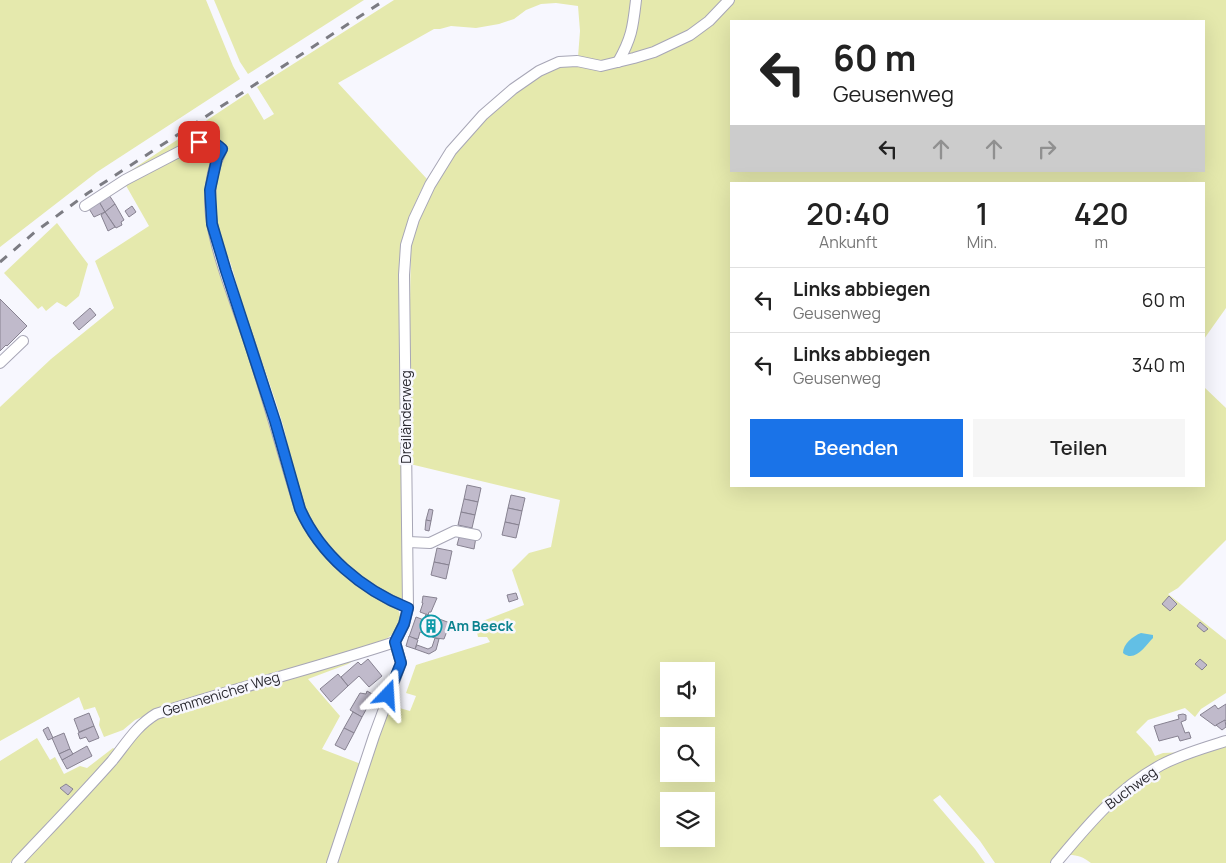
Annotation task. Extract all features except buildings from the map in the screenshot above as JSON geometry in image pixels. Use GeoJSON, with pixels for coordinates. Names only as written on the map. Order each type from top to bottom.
{"type":"FeatureCollection","features":[{"type":"Feature","properties":{"kind":"street"},"geometry":{"type":"LineString","coordinates":[[618,62],[632,34],[636,0]]}},
{"type":"Feature","properties":{"kind":"street"},"geometry":{"type":"LineString","coordinates":[[618,62],[654,52],[690,34],[709,21],[730,0]]}},
{"type":"Feature","properties":{"kind":"street","name":"Dreiländerweg"},"geometry":{"type":"LineString","coordinates":[[395,642],[404,624],[408,608],[404,275],[406,245],[414,219],[430,185],[451,151],[483,115],[513,89],[539,71],[560,62],[577,61],[600,66],[618,62]]}},
{"type":"Feature","properties":{"kind":"street"},"geometry":{"type":"LineString","coordinates":[[85,206],[125,180],[194,144],[207,141],[216,144],[222,149],[215,166],[210,190],[212,224],[275,421],[300,509],[317,539],[344,568],[376,592],[394,603],[408,608]]}},
{"type":"Feature","properties":{"kind":"street"},"geometry":{"type":"LineString","coordinates":[[0,363],[24,340]]}},
{"type":"Feature","properties":{"kind":"street"},"geometry":{"type":"LineString","coordinates":[[408,542],[430,543],[455,531],[476,535]]}},
{"type":"Feature","properties":{"kind":"street"},"geometry":{"type":"LineString","coordinates":[[332,863],[374,736],[401,663],[395,642]]}},
{"type":"Feature","properties":{"kind":"street","name":"Gemmenicher Weg"},"geometry":{"type":"LineString","coordinates":[[17,863],[113,760],[145,721],[168,710],[395,642]]}},
{"type":"Feature","properties":{"kind":"street","name":"Buchweg"},"geometry":{"type":"LineString","coordinates":[[1056,863],[1096,815],[1129,786],[1167,762],[1226,741]]}},
{"type":"Feature","properties":{"kind":"green space"},"geometry":{"type":"Polygon","coordinates":[[[0,0],[206,0],[240,79],[97,172],[0,247],[0,0]]]}},
{"type":"Feature","properties":{"kind":"green space"},"geometry":{"type":"Polygon","coordinates":[[[214,0],[364,0],[248,74],[240,62],[214,0]]]}},
{"type":"Feature","properties":{"kind":"green space"},"geometry":{"type":"Polygon","coordinates":[[[394,0],[1226,0],[1226,308],[1205,338],[1205,182],[730,182],[730,487],[1205,487],[1205,388],[1226,408],[1226,540],[1178,588],[1168,594],[1226,640],[1226,693],[1201,709],[1195,717],[1185,708],[1148,720],[1136,732],[1151,748],[1155,756],[1163,753],[1187,752],[1155,765],[1099,806],[1050,863],[995,863],[980,841],[940,795],[933,800],[985,863],[338,863],[386,710],[394,713],[396,707],[410,711],[416,696],[406,693],[416,665],[490,642],[487,637],[478,637],[475,624],[524,605],[512,570],[529,553],[551,547],[560,500],[410,464],[411,244],[425,201],[451,157],[473,130],[512,94],[550,68],[563,64],[572,64],[593,68],[597,60],[578,57],[580,31],[578,6],[556,3],[541,4],[526,10],[514,19],[499,24],[476,28],[451,26],[434,29],[338,83],[427,179],[407,225],[399,274],[405,600],[394,599],[364,581],[333,552],[310,524],[297,492],[283,425],[245,313],[229,258],[219,260],[274,427],[288,486],[300,518],[315,541],[339,567],[370,594],[398,610],[400,615],[398,627],[389,637],[367,647],[306,665],[307,672],[363,655],[348,664],[308,679],[340,716],[322,749],[361,764],[329,863],[21,863],[115,764],[142,731],[144,716],[135,720],[123,730],[104,737],[95,707],[84,710],[79,697],[0,741],[0,407],[51,359],[114,308],[95,261],[149,226],[124,182],[182,151],[203,144],[200,139],[122,180],[121,177],[248,93],[264,120],[274,114],[257,87],[394,0]]]}},
{"type":"Feature","properties":{"kind":"green space"},"geometry":{"type":"Polygon","coordinates":[[[57,223],[88,264],[79,296],[66,307],[57,302],[46,311],[42,306],[38,309],[4,273],[57,223]]]}},
{"type":"Feature","properties":{"kind":"green space"},"geometry":{"type":"Polygon","coordinates":[[[37,738],[50,760],[55,757],[64,774],[80,766],[87,768],[113,748],[116,750],[10,863],[0,863],[0,761],[37,738]]]}},
{"type":"Feature","properties":{"kind":"green space"},"geometry":{"type":"Polygon","coordinates":[[[1226,743],[1226,863],[1091,863],[1075,855],[1069,855],[1119,802],[1147,779],[1179,760],[1226,743]]]}},
{"type":"Feature","properties":{"kind":"water"},"geometry":{"type":"Polygon","coordinates":[[[1141,633],[1153,635],[1153,638],[1136,655],[1127,656],[1123,653],[1125,646],[1141,633]]]}},
{"type":"Feature","properties":{"kind":"railway"},"geometry":{"type":"LineString","coordinates":[[0,262],[35,232],[88,193],[385,0]]}},
{"type":"Feature","properties":{"kind":"place","name":"Am Beeck"},"geometry":{"type":"Point","coordinates":[431,626]}},
{"type":"Feature","properties":{"kind":"route"},"geometry":{"type":"LineString","coordinates":[[199,142],[207,141],[216,144],[222,149],[212,174],[210,206],[212,224],[275,421],[300,509],[317,539],[344,568],[376,592],[394,603],[408,608],[404,624],[395,642],[401,663],[388,695]]}}]}
